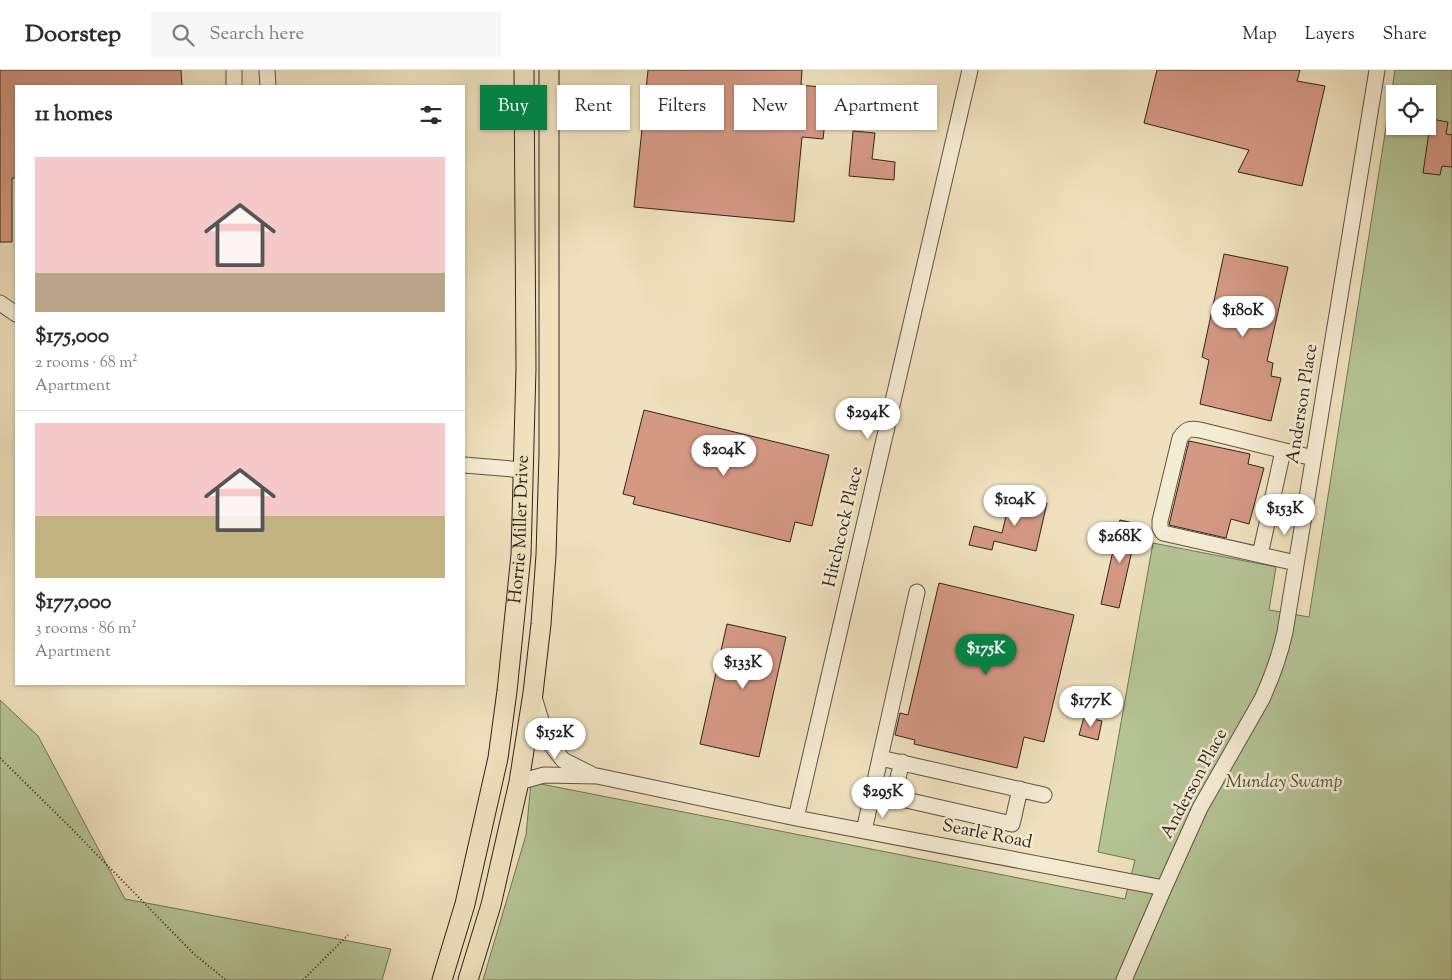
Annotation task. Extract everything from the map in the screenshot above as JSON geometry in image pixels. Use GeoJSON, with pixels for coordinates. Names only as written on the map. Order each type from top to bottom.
{"type":"FeatureCollection","features":[{"type":"Feature","properties":{"kind":"main road","name":"Horrie Miller Drive"},"geometry":{"type":"LineString","coordinates":[[442,980],[478,855],[498,758],[520,565],[526,368],[524,70]]}},
{"type":"Feature","properties":{"kind":"main road","name":"Horrie Miller Drive"},"geometry":{"type":"LineString","coordinates":[[468,980],[491,905],[519,782],[533,693],[541,624],[546,555],[549,454],[549,70]]}},
{"type":"Feature","properties":{"kind":"street"},"geometry":{"type":"LineString","coordinates":[[234,70],[234,85]]}},
{"type":"Feature","properties":{"kind":"street"},"geometry":{"type":"LineString","coordinates":[[267,70],[268,85]]}},
{"type":"Feature","properties":{"kind":"street","name":"Hitchcock Place"},"geometry":{"type":"LineString","coordinates":[[796,818],[970,70]]}},
{"type":"Feature","properties":{"kind":"street","name":"Anderson Place"},"geometry":{"type":"LineString","coordinates":[[1124,980],[1200,808],[1270,684],[1281,650],[1377,70]]}},
{"type":"Feature","properties":{"kind":"street"},"geometry":{"type":"LineString","coordinates":[[0,303],[15,313]]}},
{"type":"Feature","properties":{"kind":"street"},"geometry":{"type":"LineString","coordinates":[[1296,563],[1162,533],[1160,521],[1180,438],[1184,431],[1191,429],[1200,430],[1313,458]]}},
{"type":"Feature","properties":{"kind":"street"},"geometry":{"type":"LineString","coordinates":[[1260,555],[1283,451]]}},
{"type":"Feature","properties":{"kind":"street"},"geometry":{"type":"LineString","coordinates":[[465,466],[524,470]]}},
{"type":"Feature","properties":{"kind":"street"},"geometry":{"type":"LineString","coordinates":[[864,831],[917,592]]}},
{"type":"Feature","properties":{"kind":"street","name":"Searle Road"},"geometry":{"type":"LineString","coordinates":[[533,693],[547,740],[563,760],[597,776]]}},
{"type":"Feature","properties":{"kind":"street"},"geometry":{"type":"LineString","coordinates":[[880,758],[1044,795]]}},
{"type":"Feature","properties":{"kind":"street"},"geometry":{"type":"LineString","coordinates":[[902,762],[893,798],[1012,824],[1020,789]]}},
{"type":"Feature","properties":{"kind":"street","name":"Searle Road"},"geometry":{"type":"LineString","coordinates":[[519,782],[544,775],[597,776],[796,818],[1164,888]]}},
{"type":"Feature","properties":{"kind":"path"},"geometry":{"type":"LineString","coordinates":[[0,758],[70,826],[194,954],[226,980]]}},
{"type":"Feature","properties":{"kind":"path"},"geometry":{"type":"LineString","coordinates":[[303,980],[348,935]]}},
{"type":"Feature","properties":{"kind":"green space","name":"Munday Swamp"},"geometry":{"type":"Polygon","coordinates":[[[1395,70],[1452,70],[1452,980],[483,980],[526,835],[531,782],[1125,899],[1135,860],[1098,852],[1153,543],[1276,567],[1269,610],[1309,617],[1386,127],[1386,135],[1436,135],[1436,85],[1393,85],[1395,70]]]}},
{"type":"Feature","properties":{"kind":"green space"},"geometry":{"type":"Polygon","coordinates":[[[0,700],[38,736],[125,899],[391,949],[382,980],[0,980],[0,700]]]}},
{"type":"Feature","properties":{"kind":"building"},"geometry":{"type":"Polygon","coordinates":[[[0,70],[181,70],[182,85],[15,85],[15,178],[12,178],[12,242],[0,242],[0,70]]]}},
{"type":"Feature","properties":{"kind":"building"},"geometry":{"type":"Polygon","coordinates":[[[648,70],[802,70],[801,85],[734,85],[734,130],[806,130],[806,86],[816,87],[816,130],[824,130],[823,139],[802,137],[794,222],[634,207],[642,130],[724,130],[724,85],[646,85],[648,70]]]}},
{"type":"Feature","properties":{"kind":"building"},"geometry":{"type":"Polygon","coordinates":[[[1157,70],[1300,70],[1297,81],[1325,86],[1302,186],[1238,172],[1249,150],[1144,123],[1157,70]]]}},
{"type":"Feature","properties":{"kind":"building"},"geometry":{"type":"Polygon","coordinates":[[[1436,120],[1448,122],[1446,134],[1452,135],[1452,167],[1442,166],[1440,175],[1423,173],[1429,135],[1436,135],[1436,120]]]}},
{"type":"Feature","properties":{"kind":"building"},"geometry":{"type":"Polygon","coordinates":[[[853,131],[875,133],[872,159],[895,162],[894,180],[849,176],[853,131]]]}},
{"type":"Feature","properties":{"kind":"building"},"geometry":{"type":"Polygon","coordinates":[[[1224,254],[1288,267],[1267,361],[1273,363],[1271,376],[1281,378],[1271,421],[1200,404],[1209,360],[1202,357],[1224,254]]]}},
{"type":"Feature","properties":{"kind":"building"},"geometry":{"type":"Polygon","coordinates":[[[644,410],[829,455],[812,526],[795,522],[790,542],[633,504],[635,497],[623,494],[644,410]]]}},
{"type":"Feature","properties":{"kind":"building"},"geometry":{"type":"Polygon","coordinates":[[[1189,441],[1250,454],[1248,464],[1264,468],[1249,524],[1231,519],[1226,538],[1169,525],[1189,441]]]}},
{"type":"Feature","properties":{"kind":"building"},"geometry":{"type":"Polygon","coordinates":[[[1020,497],[1047,503],[1036,551],[994,541],[992,550],[969,545],[974,526],[1002,533],[1008,507],[1017,509],[1020,497]]]}},
{"type":"Feature","properties":{"kind":"building"},"geometry":{"type":"Polygon","coordinates":[[[1120,520],[1138,524],[1119,608],[1101,604],[1120,520]]]}},
{"type":"Feature","properties":{"kind":"building"},"geometry":{"type":"Polygon","coordinates":[[[939,583],[1074,615],[1044,742],[1024,737],[1017,768],[914,744],[915,740],[895,735],[900,713],[908,715],[939,583]]]}},
{"type":"Feature","properties":{"kind":"building"},"geometry":{"type":"Polygon","coordinates":[[[727,624],[786,637],[759,757],[700,744],[727,624]]]}},
{"type":"Feature","properties":{"kind":"building"},"geometry":{"type":"Polygon","coordinates":[[[1084,717],[1102,721],[1098,740],[1079,735],[1084,717]]]}}]}
